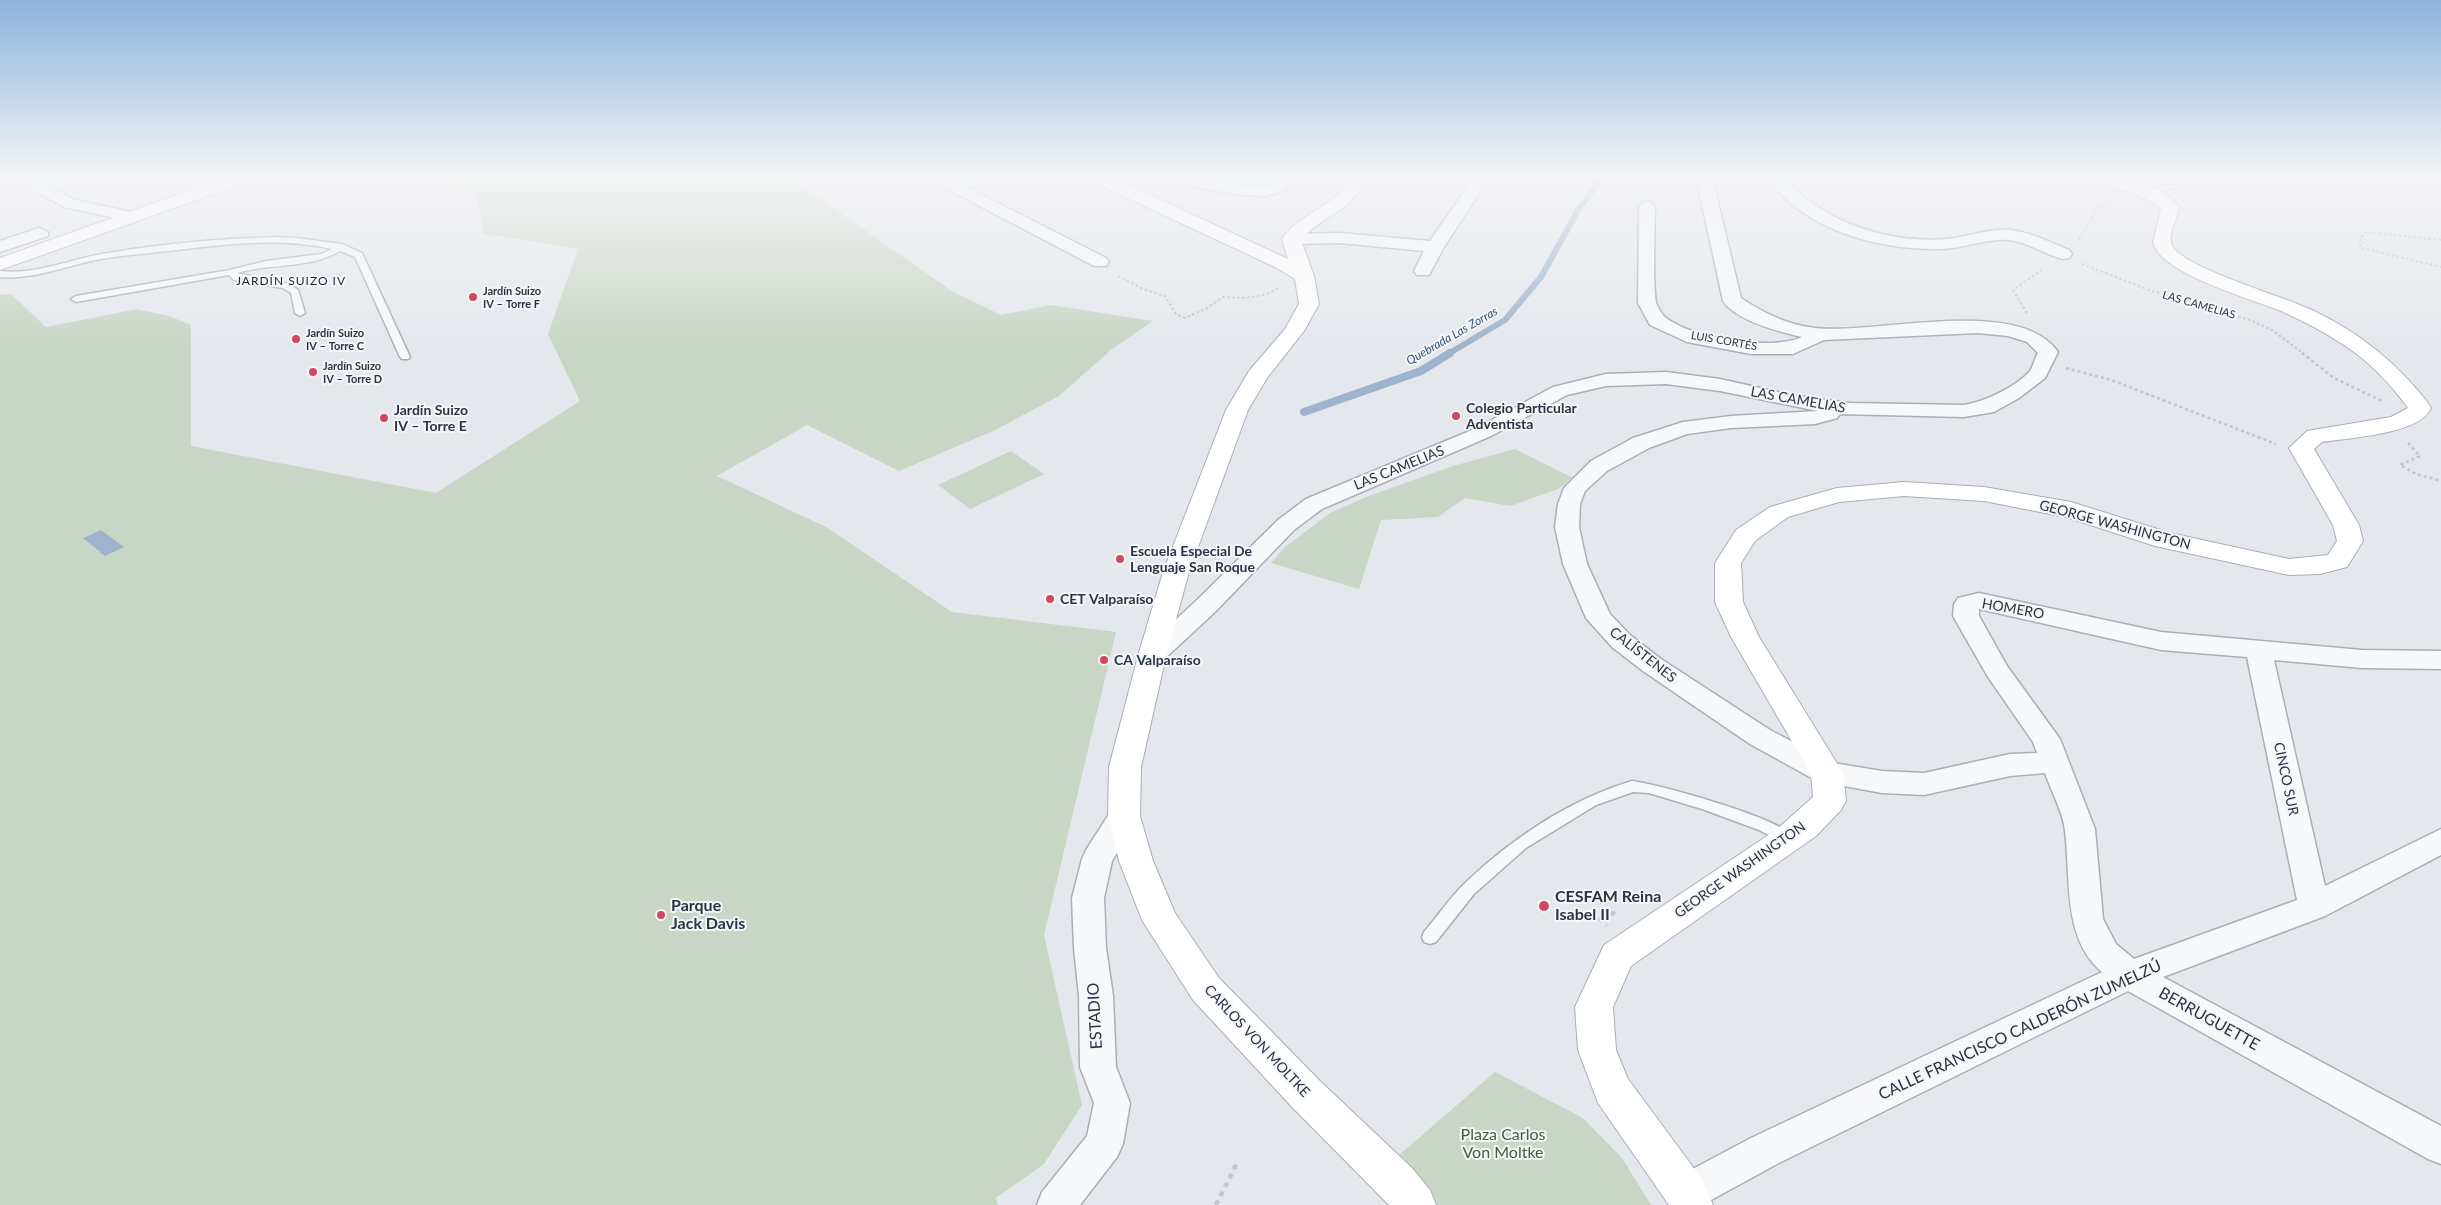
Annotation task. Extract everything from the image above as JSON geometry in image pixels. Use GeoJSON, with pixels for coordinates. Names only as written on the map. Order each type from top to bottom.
{"type":"FeatureCollection","features":[{"type":"Feature","properties":{"kind":"street"},"geometry":{"type":"LineString","coordinates":[[0,264],[88,233]]}},
{"type":"Feature","properties":{"kind":"street"},"geometry":{"type":"LineString","coordinates":[[1044,233],[1100,262]]}},
{"type":"Feature","properties":{"kind":"street"},"geometry":{"type":"LineString","coordinates":[[1218,233],[1284,264],[1304,276]]}},
{"type":"Feature","properties":{"kind":"street"},"geometry":{"type":"LineString","coordinates":[[1291,239],[1295,233]]}},
{"type":"Feature","properties":{"kind":"street"},"geometry":{"type":"LineString","coordinates":[[1423,271],[1444,233]]}},
{"type":"Feature","properties":{"kind":"street","name":"LUIS CORTÉS"},"geometry":{"type":"LineString","coordinates":[[1647,233],[1647,303],[1657,321],[1694,338],[1751,348],[1793,348],[1819,335]]}},
{"type":"Feature","properties":{"kind":"street"},"geometry":{"type":"LineString","coordinates":[[1717,233],[1732,301],[1754,316],[1771,324],[1819,335],[1973,327],[2008,330],[2033,336],[2045,344],[2048,352],[2044,362]]}},
{"type":"Feature","properties":{"kind":"street"},"geometry":{"type":"LineString","coordinates":[[1865,233],[1898,240],[1944,244],[1998,235],[2011,235],[2063,254]]}},
{"type":"Feature","properties":{"kind":"street"},"geometry":{"type":"LineString","coordinates":[[2164,233],[2161,241],[2163,249],[2174,259],[2216,279],[2289,307],[2338,332],[2404,386],[2420,408],[2419,411],[2397,423],[2315,436],[2301,448],[2305,454]]}},
{"type":"Feature","properties":{"kind":"street"},"geometry":{"type":"LineString","coordinates":[[1291,239],[1340,238],[1435,247]]}},
{"type":"Feature","properties":{"kind":"street","name":"CARLOS VON MOLTKE"},"geometry":{"type":"LineString","coordinates":[[1291,239],[1304,276],[1309,304],[1282,345],[1257,376],[1237,410],[1176,572],[1152,656],[1125,766],[1124,816],[1136,861],[1160,920],[1206,989],[1306,1094],[1397,1182],[1415,1205]]}},
{"type":"Feature","properties":{"kind":"street","name":"LAS CAMELIAS"},"geometry":{"type":"LineString","coordinates":[[1152,656],[1207,605],[1286,526],[1314,504],[1476,436],[1560,391],[1606,380],[1666,378],[1720,385],[1791,401],[1850,409],[1964,411],[1987,408],[2012,394],[2038,374],[2044,362]]}},
{"type":"Feature","properties":{"kind":"street","name":"CALÍSTENES"},"geometry":{"type":"LineString","coordinates":[[1827,773],[1760,737],[1652,665],[1620,641],[1599,618],[1575,564],[1567,527],[1569,504],[1575,488],[1599,466],[1641,443],[1683,428],[1732,422],[1815,418],[1850,409]]}},
{"type":"Feature","properties":{"kind":"street","name":"GEORGE WASHINGTON"},"geometry":{"type":"LineString","coordinates":[[1689,1199],[1612,1090],[1597,1050],[1594,1007],[1617,956],[1788,839],[1804,827],[1830,801],[1827,773],[1745,637],[1729,602],[1728,563],[1745,536],[1779,512],[1838,495],[1904,489],[1984,494],[2071,510],[2164,540],[2238,558],[2289,567],[2320,566],[2338,561],[2350,541],[2346,525],[2305,454]]}},
{"type":"Feature","properties":{"kind":"street","name":"HOMERO"},"geometry":{"type":"LineString","coordinates":[[2055,762],[2046,738],[1997,672],[1966,616],[1967,604],[1979,601],[2161,641],[2362,659],[2441,660]]}},
{"type":"Feature","properties":{"kind":"street","name":"CINCO SUR"},"geometry":{"type":"LineString","coordinates":[[2259,650],[2314,907]]}},
{"type":"Feature","properties":{"kind":"street"},"geometry":{"type":"LineString","coordinates":[[1827,773],[1882,782],[1924,784],[2010,765],[2055,762]]}},
{"type":"Feature","properties":{"kind":"street","name":"BERRUGUETTE"},"geometry":{"type":"LineString","coordinates":[[2055,762],[2080,829],[2087,919],[2104,954],[2129,975],[2441,1146]]}},
{"type":"Feature","properties":{"kind":"street","name":"ESTADIO"},"geometry":{"type":"LineString","coordinates":[[1056,1205],[1104,1144],[1112,1103],[1098,1067],[1096,996],[1090,948],[1088,898],[1097,859],[1124,816]]}},
{"type":"Feature","properties":{"kind":"street","name":"CALLE FRANCISCO CALDERÓN ZUMELZÚ"},"geometry":{"type":"LineString","coordinates":[[1689,1199],[1764,1151],[2129,975],[2314,907],[2441,841]]}},
{"type":"Feature","properties":{"kind":"lane"},"geometry":{"type":"LineString","coordinates":[[0,244],[30,233]]}},
{"type":"Feature","properties":{"kind":"lane"},"geometry":{"type":"LineString","coordinates":[[0,249],[44,233]]}},
{"type":"Feature","properties":{"kind":"lane"},"geometry":{"type":"LineString","coordinates":[[0,274],[28,274],[117,254],[209,244],[283,239],[342,247],[359,255],[405,357]]}},
{"type":"Feature","properties":{"kind":"lane"},"geometry":{"type":"LineString","coordinates":[[76,299],[232,272],[250,265],[277,260],[322,257],[342,247]]}},
{"type":"Feature","properties":{"kind":"lane"},"geometry":{"type":"LineString","coordinates":[[232,272],[234,277],[286,286],[295,292],[300,313]]}},
{"type":"Feature","properties":{"kind":"lane"},"geometry":{"type":"LineString","coordinates":[[1430,938],[1468,890],[1521,844],[1592,801],[1632,786],[1649,788],[1706,805],[1764,826],[1788,839]]}},
{"type":"Feature","properties":{"kind":"path"},"geometry":{"type":"LineString","coordinates":[[2033,336],[2035,326],[2013,290],[2063,254],[2080,240],[2084,233]]}},
{"type":"Feature","properties":{"kind":"path"},"geometry":{"type":"LineString","coordinates":[[2364,233],[2359,242],[2362,248],[2441,267]]}},
{"type":"Feature","properties":{"kind":"path"},"geometry":{"type":"LineString","coordinates":[[2377,233],[2441,240]]}},
{"type":"Feature","properties":{"kind":"path","name":"LAS CAMELIAS"},"geometry":{"type":"LineString","coordinates":[[2063,254],[2088,267],[2125,282],[2250,320],[2272,330],[2334,378],[2372,398],[2419,411]]}},
{"type":"Feature","properties":{"kind":"path"},"geometry":{"type":"LineString","coordinates":[[1100,262],[1124,281],[1165,296],[1176,314],[1186,318],[1207,308],[1223,297],[1246,298],[1267,294],[1304,276]]}},
{"type":"Feature","properties":{"kind":"path"},"geometry":{"type":"LineString","coordinates":[[2044,362],[2111,380],[2207,419],[2305,454]]}},
{"type":"Feature","properties":{"kind":"path"},"geometry":{"type":"LineString","coordinates":[[2381,426],[2413,446],[2420,456],[2400,465],[2416,474],[2441,481]]}},
{"type":"Feature","properties":{"kind":"path"},"geometry":{"type":"LineString","coordinates":[[1598,918],[1603,921],[1613,912],[1618,916],[1608,926]]}},
{"type":"Feature","properties":{"kind":"path"},"geometry":{"type":"LineString","coordinates":[[1216,1205],[1238,1162]]}},
{"type":"Feature","properties":{"kind":"green space"},"geometry":{"type":"Polygon","coordinates":[[[869,233],[952,291],[1001,315],[1051,305],[1153,321],[1112,349],[1059,396],[995,430],[899,471],[807,425],[717,476],[826,527],[952,612],[1116,632],[1044,935],[1082,1105],[1044,1164],[996,1198],[998,1205],[0,1205],[0,295],[11,294],[46,327],[137,309],[169,316],[191,325],[191,446],[436,493],[580,401],[548,334],[578,249],[484,234],[869,233]]]}},
{"type":"Feature","properties":{"kind":"green space"},"geometry":{"type":"Polygon","coordinates":[[[1515,449],[1573,478],[1558,489],[1510,506],[1465,498],[1438,517],[1381,520],[1359,589],[1271,563],[1285,547],[1330,513],[1371,495],[1453,466],[1515,449]]]}},
{"type":"Feature","properties":{"kind":"green space"},"geometry":{"type":"Polygon","coordinates":[[[1011,451],[1044,474],[970,509],[938,485],[1011,451]]]}},
{"type":"Feature","properties":{"kind":"green space","name":"Plaza Carlos Von Moltke"},"geometry":{"type":"Polygon","coordinates":[[[1495,1072],[1583,1118],[1622,1158],[1651,1205],[1419,1205],[1384,1168],[1495,1072]]]}},
{"type":"Feature","properties":{"kind":"water"},"geometry":{"type":"Polygon","coordinates":[[[101,530],[124,547],[105,556],[83,538],[101,530]]]}},
{"type":"Feature","properties":{"kind":"waterway","name":"Quebrada Las Zorras"},"geometry":{"type":"LineString","coordinates":[[1448,354],[1505,320],[1541,277],[1565,233]]}},
{"type":"Feature","properties":{"kind":"waterway","name":"Quebrada Las Zorras"},"geometry":{"type":"LineString","coordinates":[[1304,412],[1421,371],[1450,353]]}},
{"type":"Feature","properties":{"kind":"place","name":"Jardín Suizo IV – Torre F"},"geometry":{"type":"Point","coordinates":[473,297]}},
{"type":"Feature","properties":{"kind":"place","name":"Jardín Suizo IV – Torre C"},"geometry":{"type":"Point","coordinates":[296,339]}},
{"type":"Feature","properties":{"kind":"place","name":"Jardín Suizo IV – Torre D"},"geometry":{"type":"Point","coordinates":[313,372]}},
{"type":"Feature","properties":{"kind":"place","name":"Colegio Particular Adventista"},"geometry":{"type":"Point","coordinates":[1456,416]}},
{"type":"Feature","properties":{"kind":"place","name":"Jardín Suizo IV – Torre E"},"geometry":{"type":"Point","coordinates":[384,418]}},
{"type":"Feature","properties":{"kind":"place","name":"Escuela Especial De Lenguaje San Roque"},"geometry":{"type":"Point","coordinates":[1120,559]}},
{"type":"Feature","properties":{"kind":"place","name":"CET Valparaíso"},"geometry":{"type":"Point","coordinates":[1050,599]}},
{"type":"Feature","properties":{"kind":"place","name":"CA Valparaíso"},"geometry":{"type":"Point","coordinates":[1104,660]}},
{"type":"Feature","properties":{"kind":"place","name":"CESFAM Reina Isabel II"},"geometry":{"type":"Point","coordinates":[1544,906]}},
{"type":"Feature","properties":{"kind":"place","name":"Parque Jack Davis"},"geometry":{"type":"Point","coordinates":[661,915]}},
{"type":"Feature","properties":{"kind":"district","name":"JARDÍN SUIZO IV"},"geometry":{"type":"Point","coordinates":[291,281]}}]}
